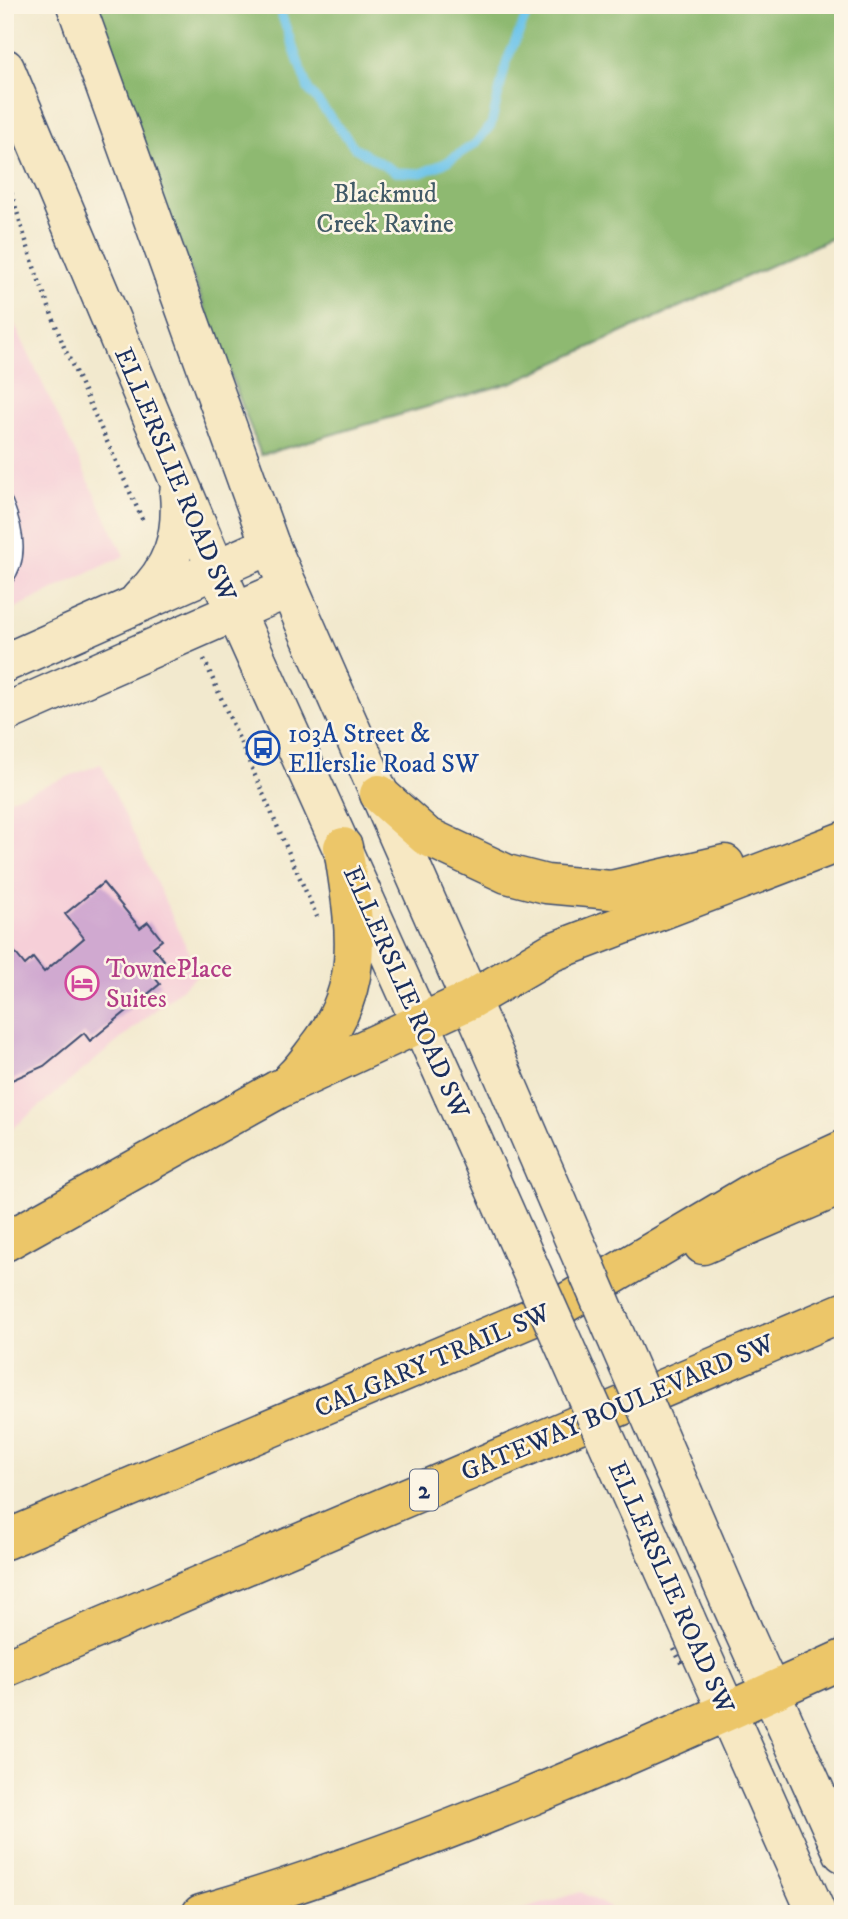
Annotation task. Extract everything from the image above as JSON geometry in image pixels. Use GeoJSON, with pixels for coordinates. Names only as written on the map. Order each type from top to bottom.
{"type":"FeatureCollection","features":[{"type":"Feature","properties":{"kind":"highway"},"geometry":{"type":"LineString","coordinates":[[379,794],[426,836],[507,874],[579,889],[611,890],[843,835]]}},
{"type":"Feature","properties":{"kind":"highway"},"geometry":{"type":"LineString","coordinates":[[5,1242],[277,1090],[470,1000],[552,953],[843,841]]}},
{"type":"Feature","properties":{"kind":"highway"},"geometry":{"type":"LineString","coordinates":[[277,1090],[297,1075],[333,1029],[348,993],[355,933],[343,847]]}},
{"type":"Feature","properties":{"kind":"highway","name":"CALGARY TRAIL SW"},"geometry":{"type":"LineString","coordinates":[[5,1540],[564,1304],[760,1188],[843,1150]]}},
{"type":"Feature","properties":{"kind":"highway"},"geometry":{"type":"LineString","coordinates":[[564,1304],[843,1185]]}},
{"type":"Feature","properties":{"kind":"highway","name":"GATEWAY BOULEVARD SW"},"geometry":{"type":"LineString","coordinates":[[5,1668],[843,1312]]}},
{"type":"Feature","properties":{"kind":"highway"},"geometry":{"type":"LineString","coordinates":[[201,1914],[296,1886],[471,1821],[727,1712],[843,1659]]}},
{"type":"Feature","properties":{"kind":"main road","name":"ELLERSLIE ROAD SW"},"geometry":{"type":"LineString","coordinates":[[76,5],[289,589],[501,1070],[729,1599],[843,1853]]}},
{"type":"Feature","properties":{"kind":"main road","name":"ELLERSLIE ROAD SW"},"geometry":{"type":"LineString","coordinates":[[5,68],[234,611],[343,847],[817,1914]]}},
{"type":"Feature","properties":{"kind":"main road"},"geometry":{"type":"LineString","coordinates":[[133,605],[166,571],[175,550],[181,513],[178,481]]}},
{"type":"Feature","properties":{"kind":"main road"},"geometry":{"type":"LineString","coordinates":[[5,663],[271,545]]}},
{"type":"Feature","properties":{"kind":"main road"},"geometry":{"type":"LineString","coordinates":[[5,713],[289,589]]}},
{"type":"Feature","properties":{"kind":"lane"},"geometry":{"type":"LineString","coordinates":[[5,503],[15,538],[16,556],[5,579]]}},
{"type":"Feature","properties":{"kind":"path"},"geometry":{"type":"LineString","coordinates":[[5,173],[35,270],[64,346],[149,534]]}},
{"type":"Feature","properties":{"kind":"path"},"geometry":{"type":"LineString","coordinates":[[210,672],[306,888],[318,926]]}},
{"type":"Feature","properties":{"kind":"shaded area"},"geometry":{"type":"Polygon","coordinates":[[[5,304],[124,556],[5,613],[5,304]]]}},
{"type":"Feature","properties":{"kind":"shaded area"},"geometry":{"type":"Polygon","coordinates":[[[101,764],[199,974],[5,1135],[5,801],[101,764]]]}},
{"type":"Feature","properties":{"kind":"shaded area"},"geometry":{"type":"Polygon","coordinates":[[[581,1892],[621,1914],[508,1914],[581,1892]]]}},
{"type":"Feature","properties":{"kind":"green space","name":"Blackmud Creek Ravine"},"geometry":{"type":"Polygon","coordinates":[[[89,5],[843,5],[843,233],[513,382],[261,455],[89,5]]]}},
{"type":"Feature","properties":{"kind":"building","name":"TownePlace Suites"},"geometry":{"type":"Polygon","coordinates":[[[103,883],[140,928],[148,922],[162,940],[153,947],[164,960],[150,972],[160,984],[90,1041],[84,1033],[44,1066],[5,1083],[5,940],[25,965],[33,958],[44,972],[84,938],[65,914],[103,883]]]}},
{"type":"Feature","properties":{"kind":"waterway"},"geometry":{"type":"LineString","coordinates":[[278,5],[308,89],[355,148],[396,172],[421,173],[445,163],[476,143],[491,125],[507,60],[531,5]]}},
{"type":"Feature","properties":{"kind":"place","name":"103A Street & Ellerslie Road SW"},"geometry":{"type":"Point","coordinates":[263,748]}},
{"type":"Feature","properties":{"kind":"place","name":"TownePlace Suites"},"geometry":{"type":"Point","coordinates":[82,983]}}]}
